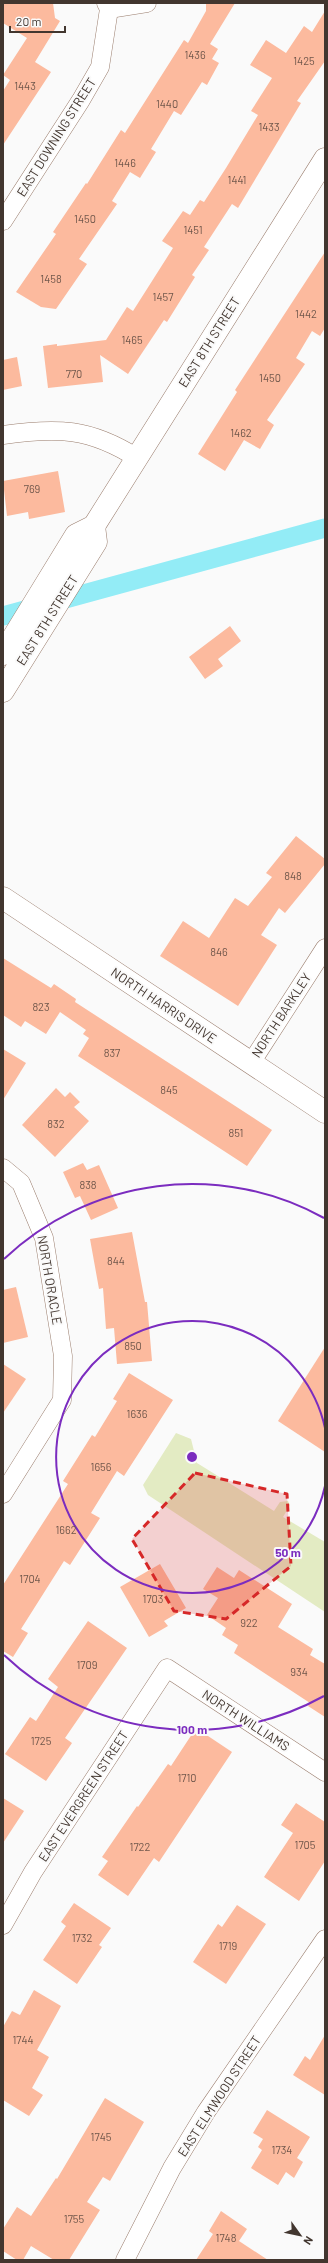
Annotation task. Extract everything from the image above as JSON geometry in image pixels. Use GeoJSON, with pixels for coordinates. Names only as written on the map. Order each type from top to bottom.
{"type":"FeatureCollection","features":[{"type":"Feature","properties":{"kind":"street"},"geometry":{"type":"LineString","coordinates":[[108,6],[147,3]]}},
{"type":"Feature","properties":{"kind":"street","name":"EAST DOWNING STREET"},"geometry":{"type":"LineString","coordinates":[[3,221],[82,100],[100,67],[108,6]]}},
{"type":"Feature","properties":{"kind":"street","name":"EAST 8TH STREET"},"geometry":{"type":"LineString","coordinates":[[8,645],[76,536],[94,526],[325,159]]}},
{"type":"Feature","properties":{"kind":"street"},"geometry":{"type":"LineString","coordinates":[[3,435],[58,430],[91,435],[118,446],[137,458]]}},
{"type":"Feature","properties":{"kind":"street","name":"EAST 8TH STREET"},"geometry":{"type":"LineString","coordinates":[[3,690],[96,542],[94,526]]}},
{"type":"Feature","properties":{"kind":"street","name":"NORTH HARRIS DRIVE"},"geometry":{"type":"LineString","coordinates":[[3,898],[325,1112]]}},
{"type":"Feature","properties":{"kind":"street","name":"NORTH BARKLEY"},"geometry":{"type":"LineString","coordinates":[[251,1063],[325,948]]}},
{"type":"Feature","properties":{"kind":"street","name":"NORTH ORACLE"},"geometry":{"type":"LineString","coordinates":[[3,1168],[21,1183],[44,1238],[63,1356],[62,1400],[3,1494]]}},
{"type":"Feature","properties":{"kind":"street","name":"NORTH WILLIAMS"},"geometry":{"type":"LineString","coordinates":[[167,1668],[325,1772]]}},
{"type":"Feature","properties":{"kind":"street","name":"EAST EVERGREEN STREET"},"geometry":{"type":"LineString","coordinates":[[3,1925],[33,1872],[167,1668]]}},
{"type":"Feature","properties":{"kind":"street","name":"EAST ELMWOOD STREET"},"geometry":{"type":"LineString","coordinates":[[125,2260],[172,2168],[206,2112],[325,1939]]}},
{"type":"Feature","properties":{"kind":"highlighted area"},"geometry":{"type":"Polygon","coordinates":[[[195,1473],[287,1494],[291,1566],[226,1619],[174,1611],[132,1539],[195,1473]]]}},
{"type":"Feature","properties":{"kind":"green space"},"geometry":{"type":"Polygon","coordinates":[[[176,1433],[191,1439],[197,1463],[274,1511],[280,1502],[288,1501],[290,1505],[283,1517],[325,1542],[325,1612],[148,1495],[143,1485],[176,1433]]]}},
{"type":"Feature","properties":{"kind":"building"},"geometry":{"type":"Polygon","coordinates":[[[3,3],[53,3],[55,18],[60,21],[35,62],[51,72],[3,145],[3,91],[10,80],[3,75],[27,38],[3,23],[3,3]]]}},
{"type":"Feature","properties":{"kind":"building"},"geometry":{"type":"Polygon","coordinates":[[[206,3],[235,3],[210,44],[218,49],[212,59],[219,63],[207,85],[202,82],[181,115],[174,111],[151,149],[156,152],[140,178],[130,172],[112,201],[117,204],[79,259],[87,264],[56,309],[41,307],[16,292],[56,234],[53,232],[86,183],[87,184],[121,130],[125,133],[184,40],[188,43],[206,11],[206,3]]]}},
{"type":"Feature","properties":{"kind":"building"},"geometry":{"type":"Polygon","coordinates":[[[325,11],[325,61],[297,101],[301,103],[238,208],[232,204],[204,247],[209,250],[192,275],[195,277],[167,322],[164,320],[128,374],[100,355],[103,382],[48,388],[43,346],[57,344],[57,346],[106,340],[127,307],[133,311],[173,248],[162,241],[183,211],[190,215],[200,200],[204,202],[226,168],[258,115],[251,111],[272,78],[250,65],[266,40],[286,53],[304,26],[312,32],[325,11]]]}},
{"type":"Feature","properties":{"kind":"building"},"geometry":{"type":"Polygon","coordinates":[[[325,252],[325,328],[320,336],[312,331],[296,358],[305,364],[267,420],[274,425],[260,449],[244,440],[225,471],[198,454],[237,392],[235,390],[325,252]]]}},
{"type":"Feature","properties":{"kind":"building"},"geometry":{"type":"Polygon","coordinates":[[[17,357],[22,386],[3,390],[3,360],[17,357]]]}},
{"type":"Feature","properties":{"kind":"building"},"geometry":{"type":"Polygon","coordinates":[[[58,471],[65,512],[29,519],[28,512],[7,516],[3,481],[58,471]]]}},
{"type":"Feature","properties":{"kind":"building"},"geometry":{"type":"Polygon","coordinates":[[[230,626],[241,641],[218,659],[223,666],[205,679],[189,657],[230,626]]]}},
{"type":"Feature","properties":{"kind":"building"},"geometry":{"type":"Polygon","coordinates":[[[296,836],[325,859],[325,864],[285,913],[279,908],[261,935],[277,945],[238,1006],[160,956],[183,921],[209,938],[235,898],[248,906],[272,877],[266,873],[296,836]]]}},
{"type":"Feature","properties":{"kind":"building"},"geometry":{"type":"Polygon","coordinates":[[[3,958],[51,988],[54,984],[76,999],[75,1002],[272,1130],[247,1166],[78,1056],[89,1038],[83,1034],[86,1030],[60,1012],[46,1034],[25,1021],[21,1027],[3,1015],[3,958]]]}},
{"type":"Feature","properties":{"kind":"building"},"geometry":{"type":"Polygon","coordinates":[[[3,1049],[26,1063],[3,1100],[3,1049]]]}},
{"type":"Feature","properties":{"kind":"building"},"geometry":{"type":"Polygon","coordinates":[[[56,1088],[65,1097],[70,1092],[80,1102],[74,1107],[89,1121],[55,1157],[22,1125],[56,1088]]]}},
{"type":"Feature","properties":{"kind":"building"},"geometry":{"type":"Polygon","coordinates":[[[83,1163],[87,1170],[99,1165],[118,1208],[91,1220],[80,1196],[75,1198],[63,1172],[83,1163]]]}},
{"type":"Feature","properties":{"kind":"building"},"geometry":{"type":"Polygon","coordinates":[[[132,1232],[145,1302],[147,1302],[152,1361],[117,1364],[114,1328],[106,1329],[103,1288],[99,1289],[90,1239],[132,1232]]]}},
{"type":"Feature","properties":{"kind":"building"},"geometry":{"type":"Polygon","coordinates":[[[16,1287],[28,1337],[3,1343],[3,1290],[16,1287]]]}},
{"type":"Feature","properties":{"kind":"building"},"geometry":{"type":"Polygon","coordinates":[[[325,1347],[325,1452],[278,1421],[325,1347]]]}},
{"type":"Feature","properties":{"kind":"building"},"geometry":{"type":"Polygon","coordinates":[[[3,1364],[26,1379],[3,1413],[3,1364]]]}},
{"type":"Feature","properties":{"kind":"building"},"geometry":{"type":"Polygon","coordinates":[[[129,1373],[173,1400],[124,1476],[117,1471],[91,1513],[100,1518],[70,1565],[64,1561],[21,1629],[28,1633],[13,1657],[3,1651],[3,1585],[68,1484],[63,1481],[92,1435],[95,1437],[117,1401],[113,1399],[129,1373]]]}},
{"type":"Feature","properties":{"kind":"building"},"geometry":{"type":"Polygon","coordinates":[[[160,1564],[186,1608],[164,1621],[168,1626],[149,1637],[120,1587],[160,1564]]]}},
{"type":"Feature","properties":{"kind":"building"},"geometry":{"type":"Polygon","coordinates":[[[217,1567],[234,1578],[239,1570],[292,1604],[278,1627],[313,1649],[310,1655],[325,1664],[325,1717],[308,1706],[310,1703],[234,1653],[238,1645],[222,1635],[226,1628],[207,1615],[218,1598],[203,1589],[217,1567]]]}},
{"type":"Feature","properties":{"kind":"building"},"geometry":{"type":"Polygon","coordinates":[[[88,1621],[127,1648],[65,1738],[72,1743],[46,1781],[5,1754],[30,1717],[36,1721],[58,1687],[48,1679],[88,1621]]]}},
{"type":"Feature","properties":{"kind":"building"},"geometry":{"type":"Polygon","coordinates":[[[196,1728],[232,1752],[159,1862],[154,1858],[128,1896],[98,1875],[108,1861],[102,1857],[168,1764],[171,1766],[196,1728]]]}},
{"type":"Feature","properties":{"kind":"building"},"geometry":{"type":"Polygon","coordinates":[[[3,1798],[24,1811],[3,1843],[3,1798]]]}},
{"type":"Feature","properties":{"kind":"building"},"geometry":{"type":"Polygon","coordinates":[[[296,1803],[325,1822],[325,1861],[299,1901],[264,1877],[293,1833],[281,1825],[296,1803]]]}},
{"type":"Feature","properties":{"kind":"building"},"geometry":{"type":"Polygon","coordinates":[[[74,1903],[111,1928],[99,1945],[102,1947],[77,1984],[43,1960],[66,1926],[61,1922],[74,1903]]]}},
{"type":"Feature","properties":{"kind":"building"},"geometry":{"type":"Polygon","coordinates":[[[237,1905],[266,1924],[226,1984],[193,1962],[218,1924],[222,1927],[237,1905]]]}},
{"type":"Feature","properties":{"kind":"building"},"geometry":{"type":"Polygon","coordinates":[[[34,1990],[61,2006],[37,2050],[49,2057],[32,2088],[43,2095],[29,2116],[3,2100],[3,2027],[12,2011],[20,2015],[34,1990]]]}},
{"type":"Feature","properties":{"kind":"building"},"geometry":{"type":"Polygon","coordinates":[[[325,2035],[325,2095],[293,2075],[305,2056],[310,2060],[325,2035]]]}},
{"type":"Feature","properties":{"kind":"building"},"geometry":{"type":"Polygon","coordinates":[[[105,2098],[144,2122],[110,2181],[103,2177],[87,2202],[100,2210],[69,2260],[54,2260],[31,2246],[23,2260],[17,2260],[3,2251],[3,2229],[17,2207],[31,2216],[56,2178],[57,2179],[105,2098]]]}},
{"type":"Feature","properties":{"kind":"building"},"geometry":{"type":"Polygon","coordinates":[[[267,2110],[310,2137],[297,2158],[303,2162],[294,2178],[286,2172],[278,2185],[251,2168],[262,2150],[258,2147],[263,2139],[253,2133],[267,2110]]]}},
{"type":"Feature","properties":{"kind":"building"},"geometry":{"type":"Polygon","coordinates":[[[221,2211],[247,2229],[239,2241],[268,2260],[196,2260],[213,2234],[209,2231],[221,2211]]]}},
{"type":"Feature","properties":{"kind":"waterway"},"geometry":{"type":"LineString","coordinates":[[3,616],[325,528]]}}]}
